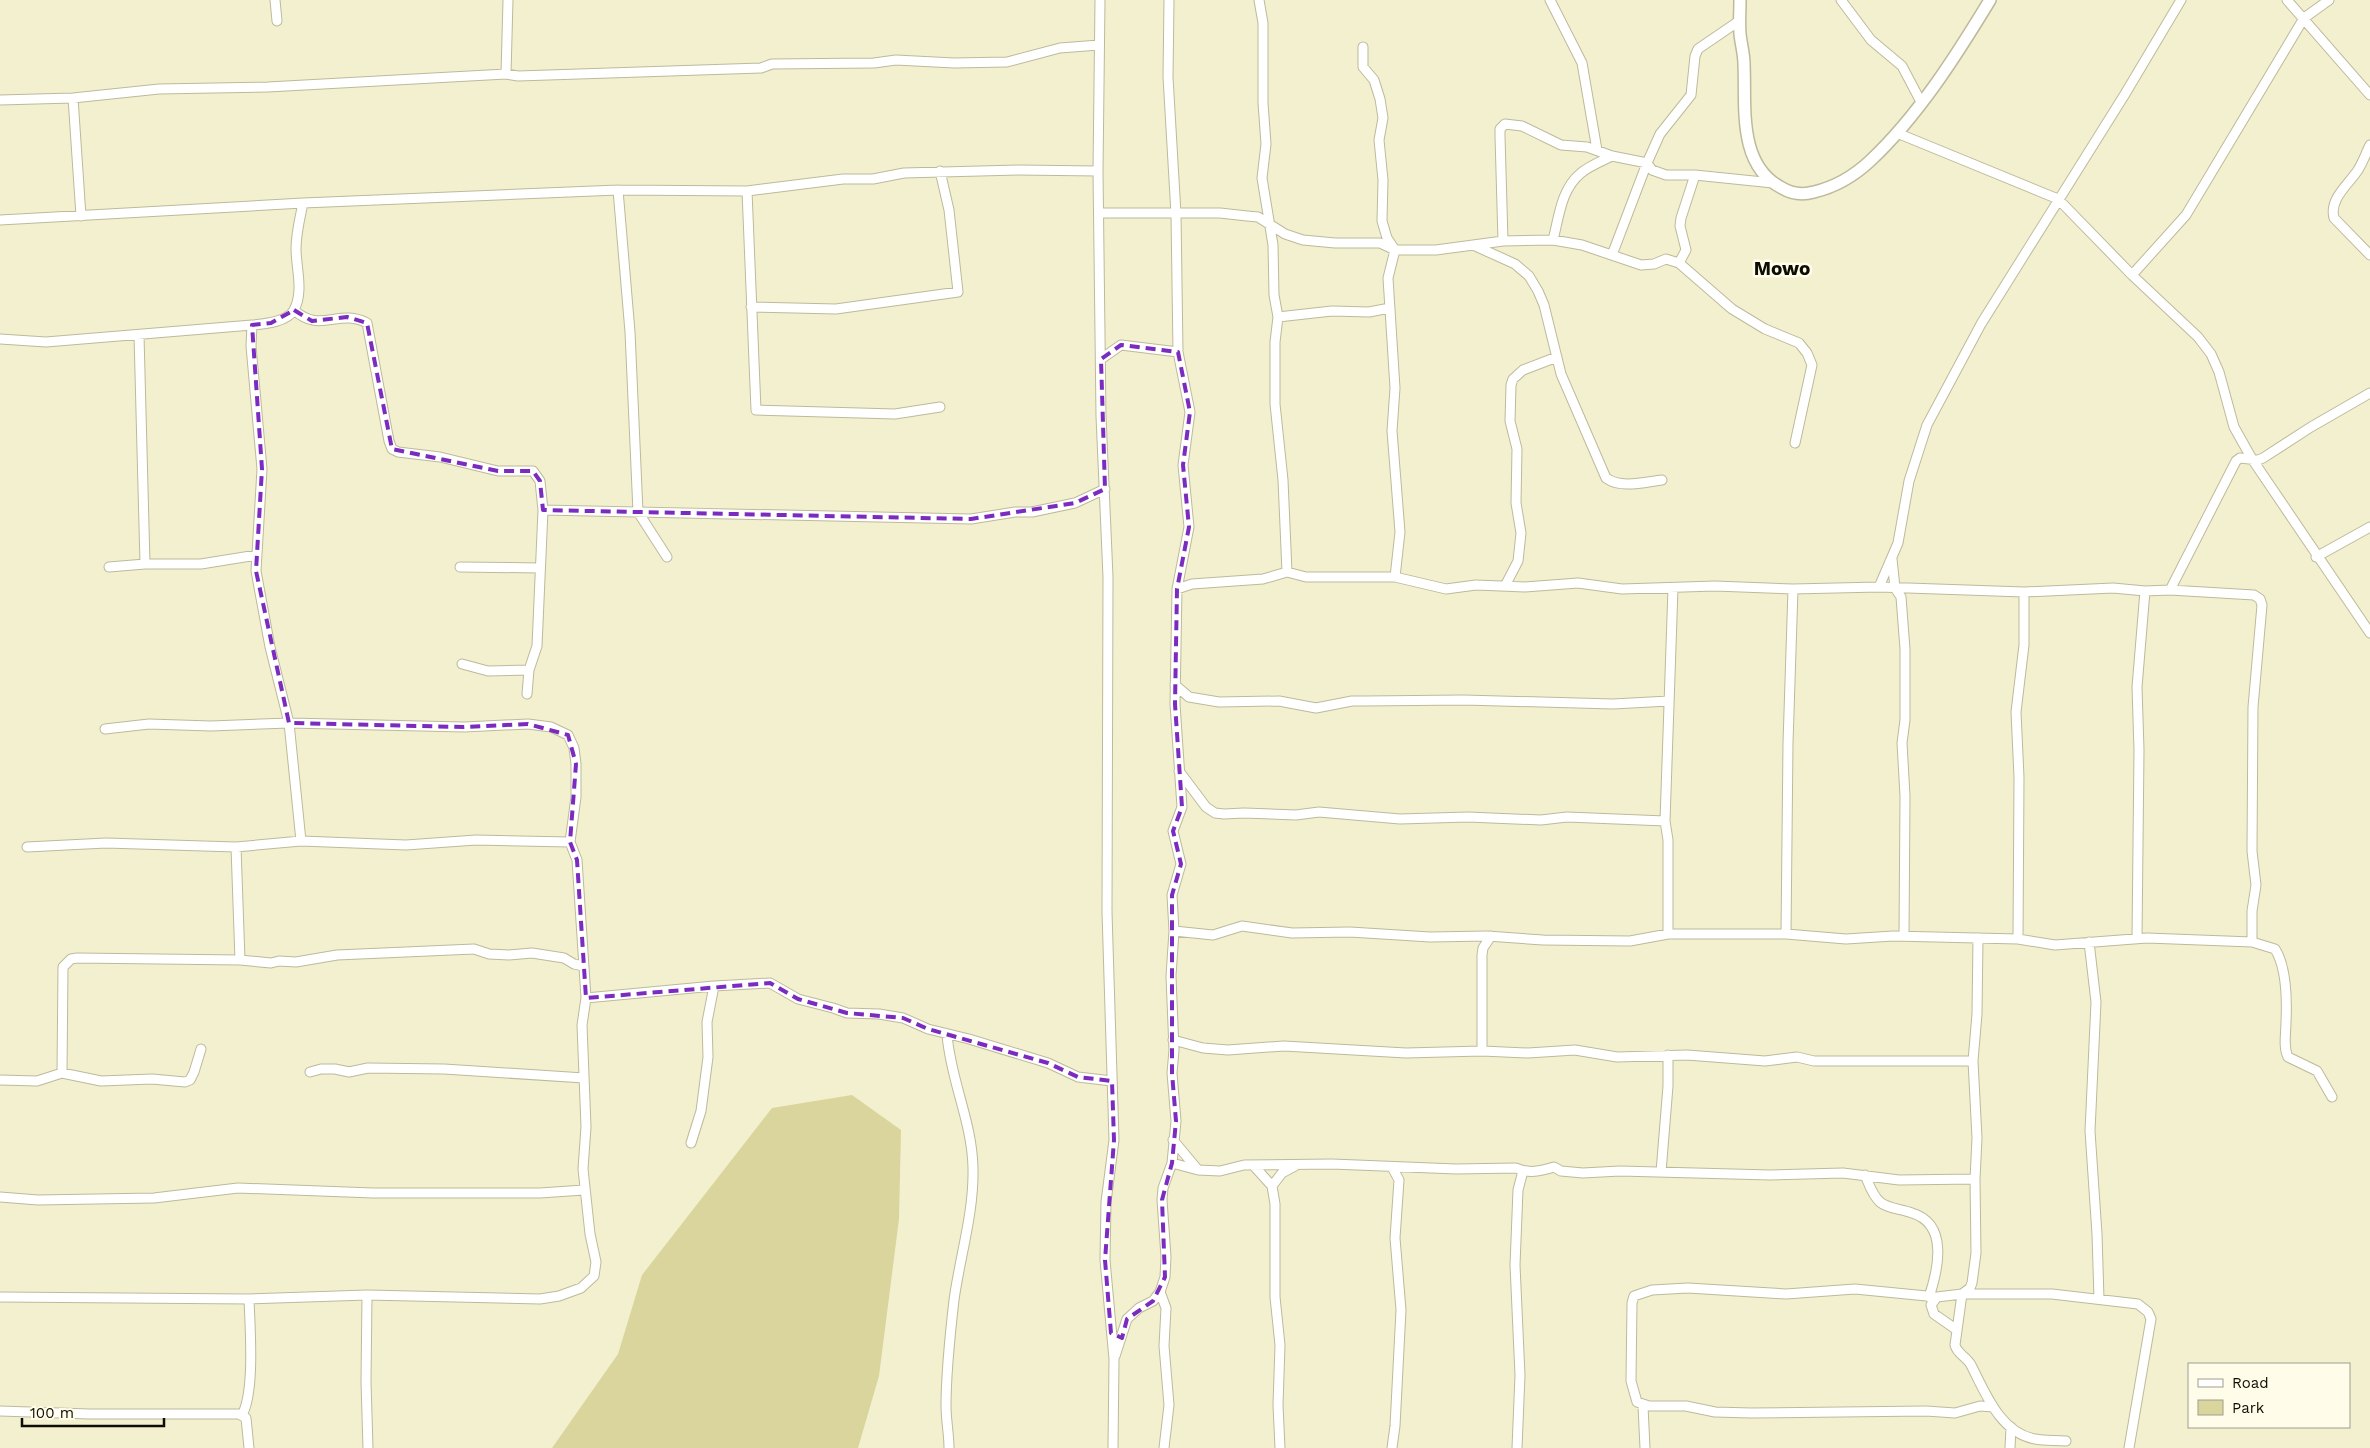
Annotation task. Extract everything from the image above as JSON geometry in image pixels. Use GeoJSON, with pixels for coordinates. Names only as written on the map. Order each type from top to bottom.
{"type":"FeatureCollection","features":[{"type":"Feature","properties":{"kind":"street"},"geometry":{"type":"LineString","coordinates":[[275,0],[277,21]]}},
{"type":"Feature","properties":{"kind":"street"},"geometry":{"type":"LineString","coordinates":[[506,74],[508,0]]}},
{"type":"Feature","properties":{"kind":"street"},"geometry":{"type":"LineString","coordinates":[[1100,0],[1098,171],[1101,359],[1108,577],[1106,628],[1107,902],[1114,1140],[1106,1202],[1105,1260],[1114,1359],[1113,1448]]}},
{"type":"Feature","properties":{"kind":"street"},"geometry":{"type":"LineString","coordinates":[[1114,1359],[1127,1319],[1139,1308],[1154,1301],[1160,1292],[1165,1278],[1163,1194],[1172,1163],[1176,1121],[1172,1073],[1171,1001],[1174,931],[1172,895],[1181,864],[1173,831],[1182,806],[1175,685],[1177,589],[1189,527],[1183,465],[1190,412],[1178,352],[1176,214],[1168,77],[1169,0]]}},
{"type":"Feature","properties":{"kind":"street"},"geometry":{"type":"LineString","coordinates":[[1259,0],[1263,23],[1263,103],[1266,144],[1262,178],[1268,224],[1273,245],[1274,295],[1278,317],[1274,342],[1275,404],[1283,480],[1287,572]]}},
{"type":"Feature","properties":{"kind":"street"},"geometry":{"type":"LineString","coordinates":[[1550,0],[1582,63],[1597,150]]}},
{"type":"Feature","properties":{"kind":"street"},"geometry":{"type":"LineString","coordinates":[[1740,0],[1739,21],[1744,63],[1744,99],[1750,146],[1760,169],[1773,183],[1789,192],[1806,194],[1826,189],[1843,181],[1869,162],[1897,133],[1968,36],[1990,0]]}},
{"type":"Feature","properties":{"kind":"street"},"geometry":{"type":"LineString","coordinates":[[1841,0],[1871,40],[1902,66],[1921,102]]}},
{"type":"Feature","properties":{"kind":"street"},"geometry":{"type":"LineString","coordinates":[[1878,587],[1898,543],[1909,481],[1927,426],[1981,324],[2125,94],[2181,0]]}},
{"type":"Feature","properties":{"kind":"street"},"geometry":{"type":"LineString","coordinates":[[2287,0],[2370,95]]}},
{"type":"Feature","properties":{"kind":"street"},"geometry":{"type":"LineString","coordinates":[[2132,275],[2190,210],[2304,18],[2329,0]]}},
{"type":"Feature","properties":{"kind":"street"},"geometry":{"type":"LineString","coordinates":[[1612,256],[1660,134],[1691,95],[1695,56],[1698,49],[1739,21]]}},
{"type":"Feature","properties":{"kind":"street"},"geometry":{"type":"LineString","coordinates":[[0,100],[73,98],[159,89],[268,87],[506,74],[518,76],[666,72],[761,68],[772,64],[874,63],[896,60],[954,64],[1007,62],[1060,48],[1099,45]]}},
{"type":"Feature","properties":{"kind":"street"},"geometry":{"type":"LineString","coordinates":[[1362,47],[1366,73],[1374,80],[1380,99],[1383,118],[1379,140],[1384,180],[1382,221],[1387,238],[1395,250],[1388,278],[1395,388],[1392,431],[1400,532],[1395,577]]}},
{"type":"Feature","properties":{"kind":"street"},"geometry":{"type":"LineString","coordinates":[[73,98],[81,216]]}},
{"type":"Feature","properties":{"kind":"street"},"geometry":{"type":"LineString","coordinates":[[1503,241],[1500,129],[1505,124],[1522,126],[1561,145],[1597,150],[1612,156],[1647,163],[1652,170],[1666,175],[1695,175],[1773,183]]}},
{"type":"Feature","properties":{"kind":"street"},"geometry":{"type":"LineString","coordinates":[[1897,133],[2058,199],[2132,275],[2198,337],[2211,354],[2219,372],[2234,427],[2252,459],[2316,557],[2370,633]]}},
{"type":"Feature","properties":{"kind":"street"},"geometry":{"type":"LineString","coordinates":[[2370,145],[2358,170],[2334,203],[2332,211],[2334,218],[2370,255]]}},
{"type":"Feature","properties":{"kind":"street"},"geometry":{"type":"LineString","coordinates":[[1553,240],[1562,203],[1574,180],[1582,172],[1612,156]]}},
{"type":"Feature","properties":{"kind":"street"},"geometry":{"type":"LineString","coordinates":[[0,220],[303,203],[618,190],[747,191],[789,184],[843,179],[873,179],[897,174],[940,172],[1098,171]]}},
{"type":"Feature","properties":{"kind":"street"},"geometry":{"type":"LineString","coordinates":[[752,307],[836,309],[958,292],[949,210],[940,172]]}},
{"type":"Feature","properties":{"kind":"street"},"geometry":{"type":"LineString","coordinates":[[1679,263],[1686,250],[1680,226],[1681,218],[1695,175]]}},
{"type":"Feature","properties":{"kind":"street"},"geometry":{"type":"LineString","coordinates":[[618,190],[630,332],[638,512],[667,557]]}},
{"type":"Feature","properties":{"kind":"street"},"geometry":{"type":"LineString","coordinates":[[747,191],[756,410],[895,414],[940,407]]}},
{"type":"Feature","properties":{"kind":"street"},"geometry":{"type":"LineString","coordinates":[[0,338],[46,342],[252,325],[271,323],[284,318],[294,310],[299,285],[296,248],[303,203]]}},
{"type":"Feature","properties":{"kind":"street"},"geometry":{"type":"LineString","coordinates":[[1100,213],[1220,213],[1247,216],[1258,218],[1285,234],[1303,240],[1335,243],[1380,243],[1395,250],[1436,250],[1503,241],[1553,240],[1582,245],[1641,265],[1654,264],[1666,259],[1679,263],[1732,309],[1765,329],[1799,343],[1807,353],[1812,365],[1795,443]]}},
{"type":"Feature","properties":{"kind":"street"},"geometry":{"type":"LineString","coordinates":[[1474,245],[1515,264],[1528,276],[1544,306],[1561,374],[1606,478],[1620,484],[1662,480]]}},
{"type":"Feature","properties":{"kind":"street"},"geometry":{"type":"LineString","coordinates":[[1278,317],[1318,311],[1365,312],[1390,308]]}},
{"type":"Feature","properties":{"kind":"street"},"geometry":{"type":"LineString","coordinates":[[294,310],[312,321],[347,317],[359,318],[367,323],[392,449],[398,452],[440,457],[498,471],[533,470],[540,481],[543,510],[537,646],[528,670],[527,694]]}},
{"type":"Feature","properties":{"kind":"street"},"geometry":{"type":"LineString","coordinates":[[252,325],[251,346],[262,469],[257,555],[259,593],[289,723],[301,841]]}},
{"type":"Feature","properties":{"kind":"street"},"geometry":{"type":"LineString","coordinates":[[139,335],[145,564]]}},
{"type":"Feature","properties":{"kind":"street"},"geometry":{"type":"LineString","coordinates":[[1101,359],[1121,345],[1178,352]]}},
{"type":"Feature","properties":{"kind":"street"},"geometry":{"type":"LineString","coordinates":[[1505,586],[1515,570],[1520,552],[1521,533],[1516,503],[1518,449],[1510,421],[1511,385],[1513,379],[1524,370],[1557,356]]}},
{"type":"Feature","properties":{"kind":"street"},"geometry":{"type":"LineString","coordinates":[[2170,590],[2236,461],[2240,458],[2263,458],[2311,427],[2370,393]]}},
{"type":"Feature","properties":{"kind":"street"},"geometry":{"type":"LineString","coordinates":[[543,510],[971,519],[1015,512],[1032,512],[1075,503],[1105,489]]}},
{"type":"Feature","properties":{"kind":"street"},"geometry":{"type":"LineString","coordinates":[[2316,557],[2370,527]]}},
{"type":"Feature","properties":{"kind":"street"},"geometry":{"type":"LineString","coordinates":[[108,567],[145,564],[201,564],[257,555]]}},
{"type":"Feature","properties":{"kind":"street"},"geometry":{"type":"LineString","coordinates":[[1892,558],[1895,588],[1901,597],[1905,650],[1905,720],[1902,743],[1905,804],[1904,936]]}},
{"type":"Feature","properties":{"kind":"street"},"geometry":{"type":"LineString","coordinates":[[460,567],[540,568]]}},
{"type":"Feature","properties":{"kind":"street"},"geometry":{"type":"LineString","coordinates":[[1515,570],[1525,587]]}},
{"type":"Feature","properties":{"kind":"street"},"geometry":{"type":"LineString","coordinates":[[1177,589],[1192,584],[1250,581],[1287,572],[1306,577],[1395,577],[1407,582],[1446,589],[1476,586],[1525,587],[1578,583],[1622,589],[1714,586],[1793,589],[1878,587],[2024,592],[2113,588],[2145,591],[2245,593],[2260,599],[2262,606],[2253,707],[2252,851],[2256,885],[2252,911],[2252,942]]}},
{"type":"Feature","properties":{"kind":"street"},"geometry":{"type":"LineString","coordinates":[[1179,575],[1192,584]]}},
{"type":"Feature","properties":{"kind":"street"},"geometry":{"type":"LineString","coordinates":[[1668,934],[1668,840],[1665,821],[1673,588]]}},
{"type":"Feature","properties":{"kind":"street"},"geometry":{"type":"LineString","coordinates":[[1786,934],[1788,743],[1793,589]]}},
{"type":"Feature","properties":{"kind":"street"},"geometry":{"type":"LineString","coordinates":[[2137,938],[2139,750],[2137,679],[2145,591]]}},
{"type":"Feature","properties":{"kind":"street"},"geometry":{"type":"LineString","coordinates":[[2018,939],[2019,776],[2016,712],[2024,645],[2024,592]]}},
{"type":"Feature","properties":{"kind":"street"},"geometry":{"type":"LineString","coordinates":[[462,664],[488,671],[528,670]]}},
{"type":"Feature","properties":{"kind":"street"},"geometry":{"type":"LineString","coordinates":[[1175,685],[1189,697],[1219,702],[1279,701],[1316,708],[1352,701],[1464,700],[1613,704],[1669,701]]}},
{"type":"Feature","properties":{"kind":"street"},"geometry":{"type":"LineString","coordinates":[[1175,704],[1189,697]]}},
{"type":"Feature","properties":{"kind":"street"},"geometry":{"type":"LineString","coordinates":[[0,1297],[248,1299],[367,1295],[540,1299],[559,1296],[581,1288],[594,1276],[596,1262],[584,1190],[583,1169],[586,1127],[582,1025],[586,998],[577,860],[570,842],[576,797],[576,764],[574,748],[568,735],[558,730],[528,724],[464,727],[289,723],[211,726],[149,724],[105,729]]}},
{"type":"Feature","properties":{"kind":"street"},"geometry":{"type":"LineString","coordinates":[[1179,771],[1206,807],[1215,813],[1224,814],[1244,812],[1296,814],[1319,812],[1400,819],[1468,817],[1542,820],[1568,817],[1665,821]]}},
{"type":"Feature","properties":{"kind":"street"},"geometry":{"type":"LineString","coordinates":[[27,847],[106,843],[236,847],[301,841],[406,844],[476,840],[570,842]]}},
{"type":"Feature","properties":{"kind":"street"},"geometry":{"type":"LineString","coordinates":[[236,847],[240,960]]}},
{"type":"Feature","properties":{"kind":"street"},"geometry":{"type":"LineString","coordinates":[[1174,931],[1213,935],[1242,926],[1292,933],[1350,932],[1430,937],[1491,936],[1542,940],[1630,941],[1668,934],[1786,934],[1846,939],[1904,936],[2018,939],[2055,945],[2137,938],[2252,942],[2275,949],[2280,956],[2283,968],[2287,1016],[2285,1052],[2288,1057],[2317,1071],[2332,1097]]}},
{"type":"Feature","properties":{"kind":"street"},"geometry":{"type":"LineString","coordinates":[[1482,1051],[1482,955],[1483,948],[1491,936]]}},
{"type":"Feature","properties":{"kind":"street"},"geometry":{"type":"LineString","coordinates":[[1978,938],[1977,1014],[1973,1061],[1977,1138],[1975,1179],[1976,1253],[1970,1288],[1962,1294],[1956,1330],[1956,1350],[1968,1360],[1984,1395],[2011,1427],[2033,1439],[2066,1441]]}},
{"type":"Feature","properties":{"kind":"street"},"geometry":{"type":"LineString","coordinates":[[2089,942],[2096,1002],[2090,1130],[2099,1299]]}},
{"type":"Feature","properties":{"kind":"street"},"geometry":{"type":"LineString","coordinates":[[62,1074],[63,967],[71,959],[240,960],[255,963],[296,962],[336,955],[396,954],[451,948],[474,949],[489,954],[509,955],[532,952],[564,958],[574,964],[583,966]]}},
{"type":"Feature","properties":{"kind":"street"},"geometry":{"type":"LineString","coordinates":[[586,998],[714,986],[770,983],[798,1000],[847,1013],[896,1016],[947,1035],[969,1039],[1048,1062],[1078,1077],[1112,1081]]}},
{"type":"Feature","properties":{"kind":"street"},"geometry":{"type":"LineString","coordinates":[[691,1144],[700,1111],[708,1057],[708,1022],[714,986]]}},
{"type":"Feature","properties":{"kind":"street"},"geometry":{"type":"LineString","coordinates":[[947,1035],[949,1061],[970,1131],[973,1170],[972,1196],[954,1298],[946,1380],[949,1448]]}},
{"type":"Feature","properties":{"kind":"street"},"geometry":{"type":"LineString","coordinates":[[1173,1040],[1203,1048],[1228,1050],[1284,1046],[1406,1053],[1482,1051],[1528,1053],[1575,1050],[1617,1057],[1668,1056],[1765,1061],[1797,1057],[1814,1061],[1973,1061]]}},
{"type":"Feature","properties":{"kind":"street"},"geometry":{"type":"LineString","coordinates":[[0,1080],[37,1081],[62,1074],[102,1082],[152,1079],[185,1082],[190,1080],[194,1072],[201,1049]]}},
{"type":"Feature","properties":{"kind":"street"},"geometry":{"type":"LineString","coordinates":[[1661,1172],[1668,1086],[1668,1056]]}},
{"type":"Feature","properties":{"kind":"street"},"geometry":{"type":"LineString","coordinates":[[310,1072],[335,1068],[349,1072],[368,1068],[444,1069],[584,1078]]}},
{"type":"Feature","properties":{"kind":"street"},"geometry":{"type":"LineString","coordinates":[[1174,1140],[1198,1170]]}},
{"type":"Feature","properties":{"kind":"street"},"geometry":{"type":"LineString","coordinates":[[1172,1163],[1198,1170],[1220,1171],[1253,1165],[1295,1166],[1332,1164],[1410,1168],[1516,1168],[1522,1171],[1540,1171],[1554,1167],[1562,1171],[1583,1173],[1661,1172],[1865,1175],[1898,1180],[1975,1179]]}},
{"type":"Feature","properties":{"kind":"street"},"geometry":{"type":"LineString","coordinates":[[1253,1165],[1272,1186],[1276,1231],[1274,1298],[1280,1345],[1278,1405],[1280,1448]]}},
{"type":"Feature","properties":{"kind":"street"},"geometry":{"type":"LineString","coordinates":[[1272,1186],[1282,1173],[1295,1166]]}},
{"type":"Feature","properties":{"kind":"street"},"geometry":{"type":"LineString","coordinates":[[1392,1167],[1399,1180],[1395,1238],[1401,1310],[1395,1426],[1392,1448]]}},
{"type":"Feature","properties":{"kind":"street"},"geometry":{"type":"LineString","coordinates":[[1399,1180],[1410,1168]]}},
{"type":"Feature","properties":{"kind":"street"},"geometry":{"type":"LineString","coordinates":[[1517,1448],[1520,1375],[1515,1265],[1518,1190],[1522,1171]]}},
{"type":"Feature","properties":{"kind":"street"},"geometry":{"type":"LineString","coordinates":[[1865,1175],[1874,1195],[1881,1203],[1914,1213],[1924,1218],[1931,1226],[1936,1237],[1938,1254],[1931,1305],[1934,1314],[1956,1330]]}},
{"type":"Feature","properties":{"kind":"street"},"geometry":{"type":"LineString","coordinates":[[0,1197],[38,1200],[154,1198],[238,1188],[373,1193],[540,1193],[584,1190]]}},
{"type":"Feature","properties":{"kind":"street"},"geometry":{"type":"LineString","coordinates":[[1993,1407],[1980,1406],[1955,1413],[1926,1411],[1802,1413],[1716,1412],[1686,1406],[1643,1406],[1636,1402],[1632,1381],[1632,1303],[1634,1296],[1642,1292],[1688,1288],[1786,1294],[1855,1289],[1933,1297],[1962,1294],[2052,1294],[2138,1304],[2148,1312],[2151,1319],[2129,1448]]}},
{"type":"Feature","properties":{"kind":"street"},"geometry":{"type":"LineString","coordinates":[[1160,1292],[1166,1308],[1164,1346],[1169,1405],[1164,1448]]}},
{"type":"Feature","properties":{"kind":"street"},"geometry":{"type":"LineString","coordinates":[[367,1295],[366,1382],[368,1448]]}},
{"type":"Feature","properties":{"kind":"street"},"geometry":{"type":"LineString","coordinates":[[242,1415],[247,1401],[250,1369],[248,1299]]}},
{"type":"Feature","properties":{"kind":"street"},"geometry":{"type":"LineString","coordinates":[[1111,1333],[1122,1338]]}},
{"type":"Feature","properties":{"kind":"street"},"geometry":{"type":"LineString","coordinates":[[1980,1406],[1984,1395]]}},
{"type":"Feature","properties":{"kind":"street"},"geometry":{"type":"LineString","coordinates":[[1643,1406],[1645,1448]]}},
{"type":"Feature","properties":{"kind":"street"},"geometry":{"type":"LineString","coordinates":[[0,1410],[242,1415],[246,1418],[248,1448]]}},
{"type":"Feature","properties":{"kind":"street"},"geometry":{"type":"LineString","coordinates":[[2010,1448],[2011,1427]]}},
{"type":"Feature","properties":{"kind":"highlighted area"},"geometry":{"type":"Polygon","coordinates":[[[294,310],[312,321],[347,317],[367,323],[392,449],[498,471],[533,471],[540,481],[543,510],[971,519],[1075,503],[1105,489],[1101,359],[1121,345],[1178,352],[1190,412],[1183,465],[1189,527],[1177,589],[1175,704],[1182,807],[1173,831],[1181,864],[1172,895],[1172,1073],[1176,1121],[1172,1163],[1162,1200],[1165,1277],[1153,1301],[1127,1319],[1122,1338],[1111,1333],[1105,1260],[1114,1140],[1112,1081],[1078,1077],[1048,1063],[928,1029],[903,1018],[847,1013],[798,999],[770,983],[586,998],[577,860],[570,842],[576,764],[568,735],[528,724],[464,727],[289,723],[256,571],[262,469],[252,325],[271,323],[294,310]]]}},
{"type":"Feature","properties":{"kind":"green space"},"geometry":{"type":"Polygon","coordinates":[[[852,1095],[901,1130],[899,1219],[879,1376],[858,1448],[552,1448],[618,1354],[642,1275],[772,1108],[852,1095]]]}},
{"type":"Feature","properties":{"kind":"district","name":"Mowo"},"geometry":{"type":"Point","coordinates":[1782,268]}}]}
